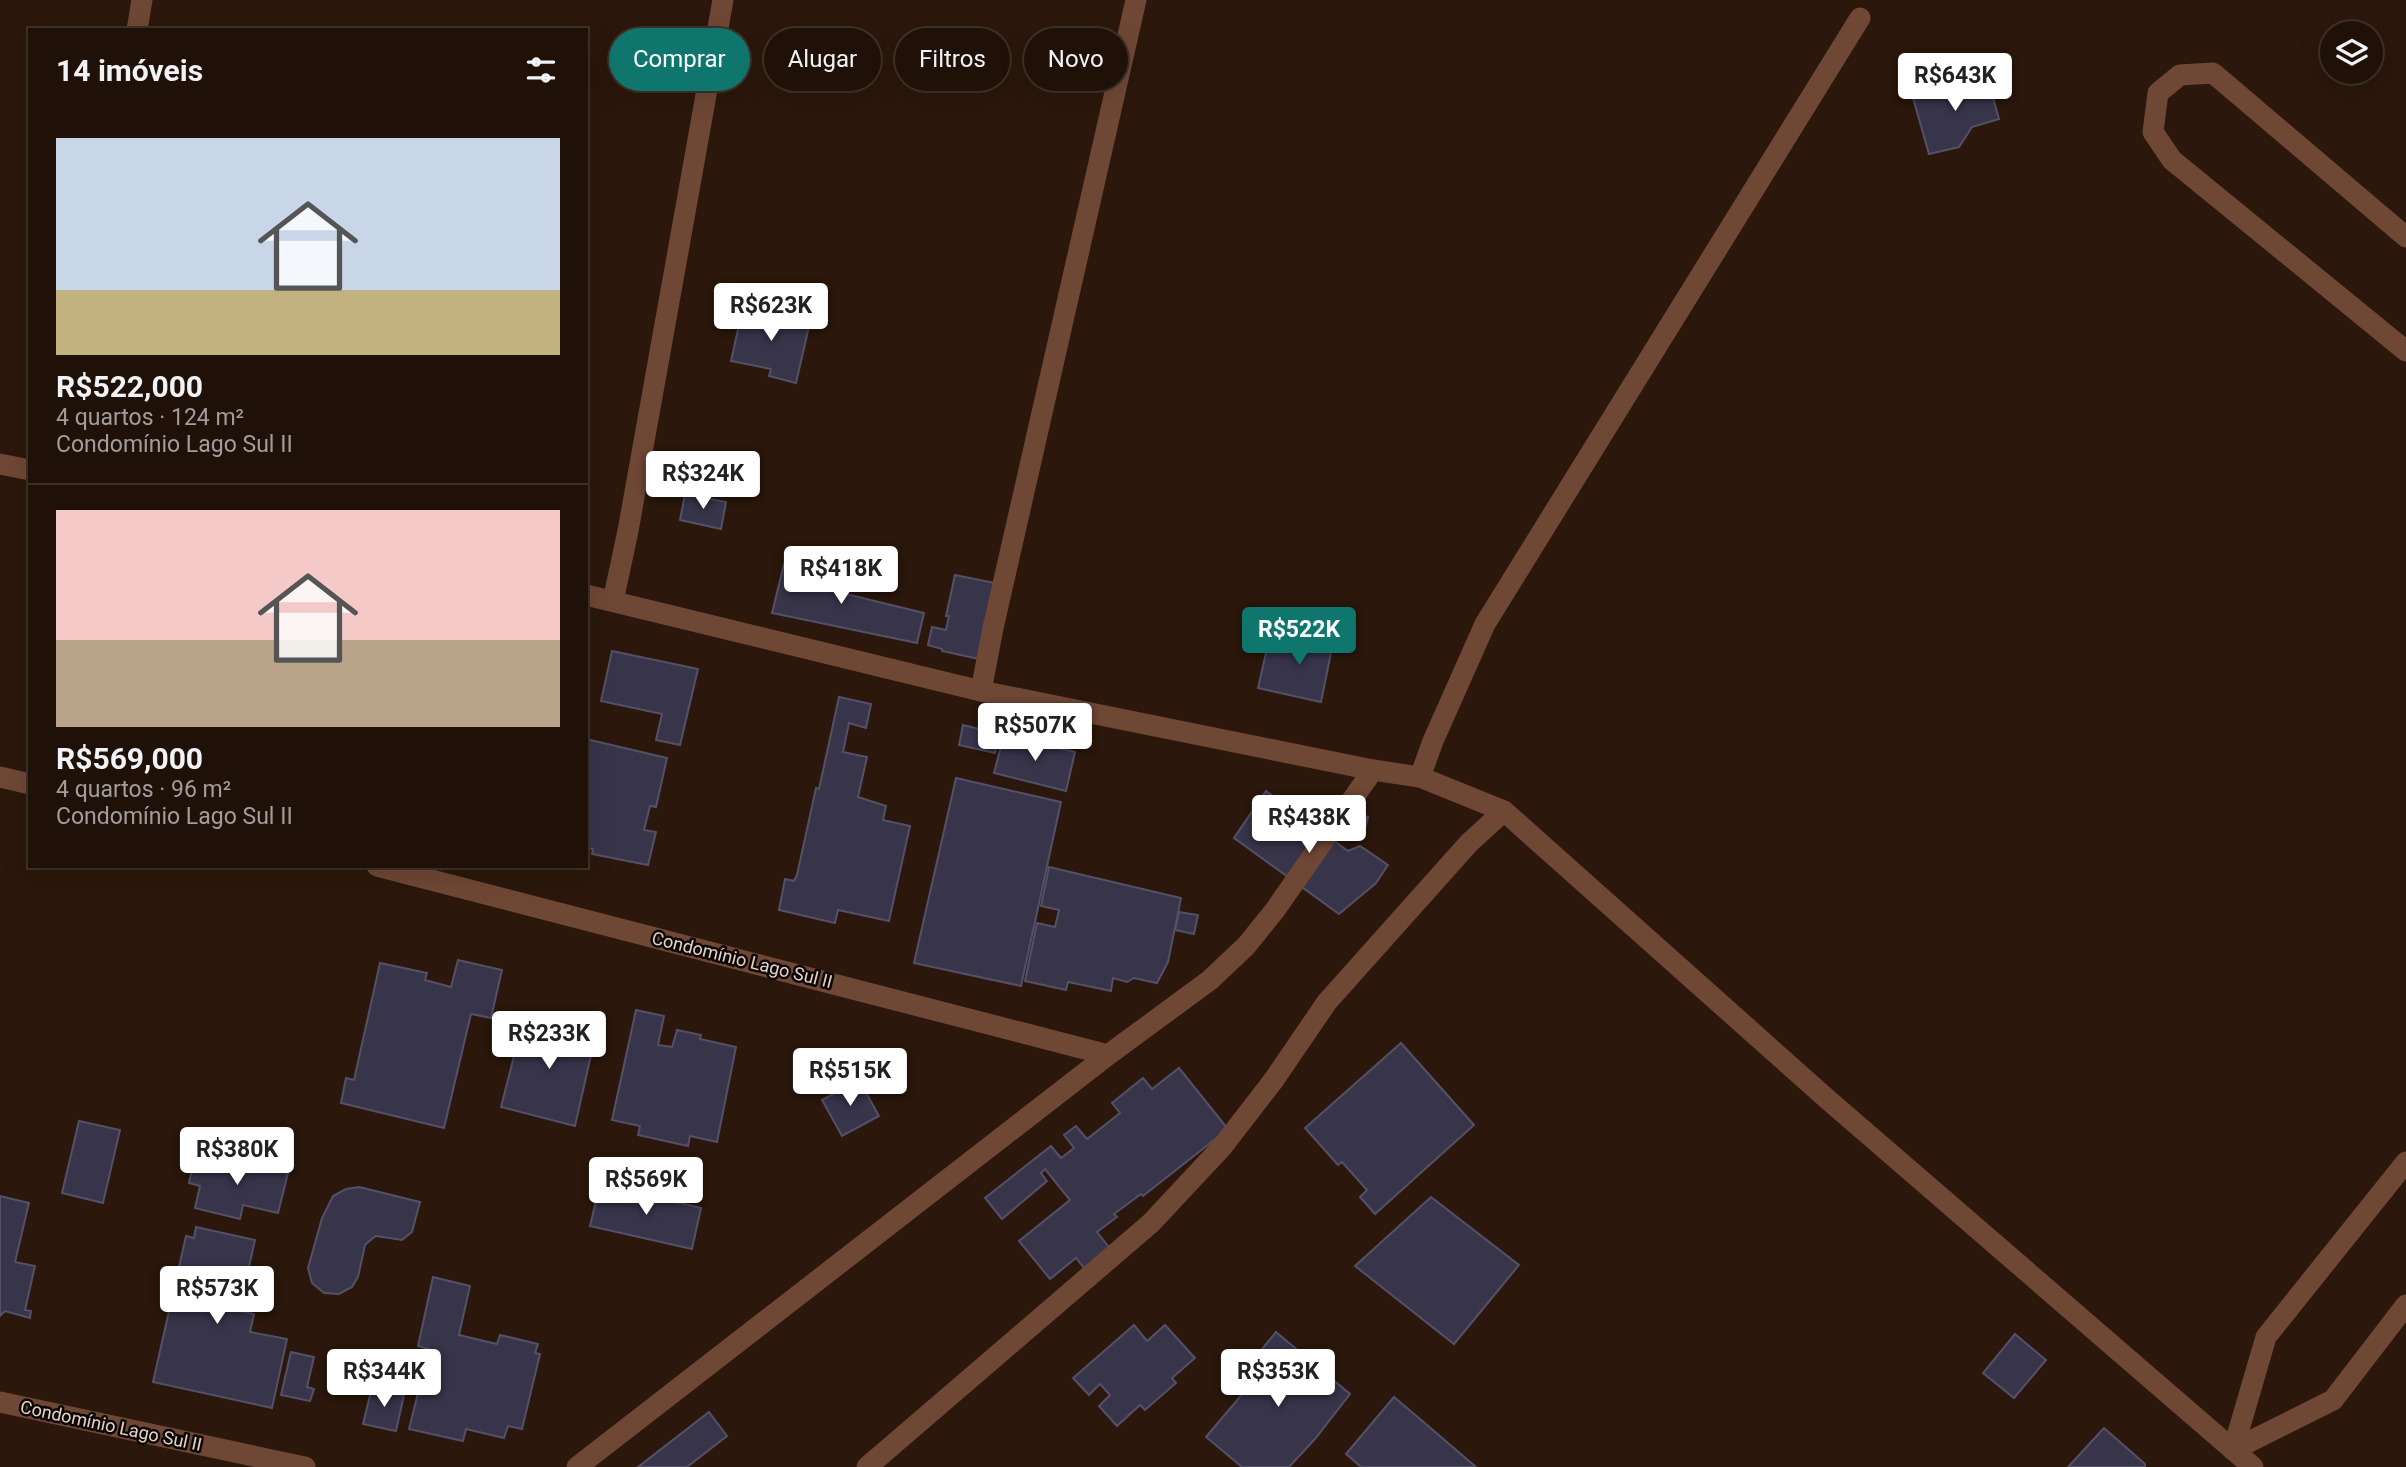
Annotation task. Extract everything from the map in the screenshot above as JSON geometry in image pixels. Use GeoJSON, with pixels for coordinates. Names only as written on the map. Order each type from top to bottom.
{"type":"FeatureCollection","features":[{"type":"Feature","properties":{"kind":"street"},"geometry":{"type":"LineString","coordinates":[[137,28],[142,0]]}},
{"type":"Feature","properties":{"kind":"street"},"geometry":{"type":"LineString","coordinates":[[613,601],[628,531],[701,111],[723,0]]}},
{"type":"Feature","properties":{"kind":"street"},"geometry":{"type":"LineString","coordinates":[[981,691],[1136,0]]}},
{"type":"Feature","properties":{"kind":"street"},"geometry":{"type":"LineString","coordinates":[[1420,777],[1433,741],[1485,624],[1860,18]]}},
{"type":"Feature","properties":{"kind":"street"},"geometry":{"type":"LineString","coordinates":[[2406,237],[2213,73],[2180,75],[2158,93],[2153,132],[2172,160],[2406,351]]}},
{"type":"Feature","properties":{"kind":"street"},"geometry":{"type":"LineString","coordinates":[[0,464],[28,470]]}},
{"type":"Feature","properties":{"kind":"street"},"geometry":{"type":"LineString","coordinates":[[588,596],[981,691],[1420,777],[1504,811],[1826,1098],[2253,1467]]}},
{"type":"Feature","properties":{"kind":"street"},"geometry":{"type":"LineString","coordinates":[[577,1467],[1108,1055],[1210,980],[1246,946],[1275,910],[1373,769]]}},
{"type":"Feature","properties":{"kind":"street"},"geometry":{"type":"LineString","coordinates":[[0,777],[28,784]]}},
{"type":"Feature","properties":{"kind":"street"},"geometry":{"type":"LineString","coordinates":[[867,1467],[1151,1223],[1222,1147],[1273,1081],[1327,1002],[1469,843],[1504,811]]}},
{"type":"Feature","properties":{"kind":"street","name":"Condomínio Lago Sul II"},"geometry":{"type":"LineString","coordinates":[[385,868],[1108,1055]]}},
{"type":"Feature","properties":{"kind":"street"},"geometry":{"type":"LineString","coordinates":[[2233,1450],[2266,1337],[2406,1162]]}},
{"type":"Feature","properties":{"kind":"street"},"geometry":{"type":"LineString","coordinates":[[2233,1450],[2333,1400],[2406,1305]]}},
{"type":"Feature","properties":{"kind":"street","name":"Condomínio Lago Sul II"},"geometry":{"type":"LineString","coordinates":[[0,1402],[305,1467]]}},
{"type":"Feature","properties":{"kind":"building"},"geometry":{"type":"Polygon","coordinates":[[[1987,76],[1999,119],[1972,127],[1959,147],[1929,154],[1913,98],[1987,76]]]}},
{"type":"Feature","properties":{"kind":"building"},"geometry":{"type":"Polygon","coordinates":[[[743,307],[810,322],[796,383],[769,376],[771,369],[731,361],[743,307]]]}},
{"type":"Feature","properties":{"kind":"building"},"geometry":{"type":"Polygon","coordinates":[[[685,494],[726,502],[721,529],[680,520],[685,494]]]}},
{"type":"Feature","properties":{"kind":"building"},"geometry":{"type":"Polygon","coordinates":[[[784,564],[841,577],[838,592],[924,613],[917,643],[772,613],[784,564]]]}},
{"type":"Feature","properties":{"kind":"building"},"geometry":{"type":"Polygon","coordinates":[[[955,575],[995,583],[988,661],[942,651],[928,645],[932,627],[946,630],[949,616],[946,616],[955,575]]]}},
{"type":"Feature","properties":{"kind":"building"},"geometry":{"type":"Polygon","coordinates":[[[1307,626],[1335,633],[1321,702],[1258,688],[1268,644],[1300,652],[1307,626]]]}},
{"type":"Feature","properties":{"kind":"building"},"geometry":{"type":"Polygon","coordinates":[[[612,651],[698,669],[680,745],[656,740],[662,714],[601,701],[612,651]]]}},
{"type":"Feature","properties":{"kind":"building"},"geometry":{"type":"Polygon","coordinates":[[[839,697],[871,704],[866,728],[849,723],[843,752],[867,757],[858,797],[886,806],[883,820],[910,826],[889,921],[838,910],[835,923],[779,910],[785,879],[794,881],[797,875],[839,697]]]}},
{"type":"Feature","properties":{"kind":"building"},"geometry":{"type":"Polygon","coordinates":[[[963,725],[999,734],[995,753],[959,745],[963,725]]]}},
{"type":"Feature","properties":{"kind":"building"},"geometry":{"type":"Polygon","coordinates":[[[1004,735],[1075,752],[1066,791],[994,773],[1004,735]]]}},
{"type":"Feature","properties":{"kind":"building"},"geometry":{"type":"Polygon","coordinates":[[[588,739],[667,758],[656,807],[650,806],[644,830],[656,832],[648,865],[592,854],[593,849],[588,848],[588,739]]]}},
{"type":"Feature","properties":{"kind":"building"},"geometry":{"type":"Polygon","coordinates":[[[956,778],[1061,802],[1021,986],[914,963],[956,778]]]}},
{"type":"Feature","properties":{"kind":"building"},"geometry":{"type":"Polygon","coordinates":[[[1266,791],[1348,851],[1360,846],[1388,865],[1376,883],[1339,914],[1234,838],[1266,791]]]}},
{"type":"Feature","properties":{"kind":"building"},"geometry":{"type":"Polygon","coordinates":[[[1346,811],[1368,817],[1361,836],[1338,830],[1346,811]]]}},
{"type":"Feature","properties":{"kind":"building"},"geometry":{"type":"Polygon","coordinates":[[[1049,867],[1181,898],[1168,962],[1157,983],[1134,978],[1127,982],[1113,978],[1111,991],[1068,982],[1066,990],[1025,981],[1037,923],[1055,927],[1059,910],[1041,906],[1049,867]]]}},
{"type":"Feature","properties":{"kind":"building"},"geometry":{"type":"Polygon","coordinates":[[[1179,912],[1198,915],[1194,934],[1175,930],[1179,912]]]}},
{"type":"Feature","properties":{"kind":"building"},"geometry":{"type":"Polygon","coordinates":[[[458,960],[502,970],[491,1018],[471,1014],[444,1128],[341,1103],[346,1078],[354,1080],[380,963],[427,973],[425,980],[451,987],[458,960]]]}},
{"type":"Feature","properties":{"kind":"building"},"geometry":{"type":"Polygon","coordinates":[[[636,1010],[664,1016],[658,1045],[672,1047],[677,1030],[701,1035],[700,1039],[736,1047],[717,1142],[690,1136],[688,1146],[638,1135],[640,1126],[612,1120],[636,1010]]]}},
{"type":"Feature","properties":{"kind":"building"},"geometry":{"type":"Polygon","coordinates":[[[524,1017],[596,1033],[575,1126],[501,1107],[524,1017]]]}},
{"type":"Feature","properties":{"kind":"building"},"geometry":{"type":"Polygon","coordinates":[[[1401,1043],[1474,1125],[1375,1214],[1360,1197],[1367,1190],[1342,1162],[1338,1165],[1305,1128],[1401,1043]]]}},
{"type":"Feature","properties":{"kind":"building"},"geometry":{"type":"Polygon","coordinates":[[[1179,1068],[1228,1129],[1143,1196],[1141,1194],[1114,1214],[1117,1217],[1097,1232],[1117,1257],[1092,1278],[1076,1258],[1050,1279],[1019,1241],[1070,1200],[1045,1169],[1041,1173],[1047,1181],[1002,1219],[985,1198],[1051,1146],[1061,1158],[1074,1148],[1064,1135],[1076,1126],[1087,1139],[1120,1113],[1112,1103],[1143,1078],[1152,1089],[1179,1068]]]}},
{"type":"Feature","properties":{"kind":"building"},"geometry":{"type":"Polygon","coordinates":[[[859,1080],[879,1116],[842,1136],[822,1100],[859,1080]]]}},
{"type":"Feature","properties":{"kind":"building"},"geometry":{"type":"Polygon","coordinates":[[[79,1121],[120,1130],[103,1203],[62,1193],[79,1121]]]}},
{"type":"Feature","properties":{"kind":"building"},"geometry":{"type":"Polygon","coordinates":[[[205,1155],[288,1173],[278,1213],[243,1205],[240,1219],[195,1208],[200,1186],[189,1183],[192,1169],[202,1171],[205,1155]]]}},
{"type":"Feature","properties":{"kind":"building"},"geometry":{"type":"Polygon","coordinates":[[[600,1184],[701,1208],[692,1249],[590,1226],[600,1184]]]}},
{"type":"Feature","properties":{"kind":"building"},"geometry":{"type":"Polygon","coordinates":[[[359,1187],[420,1202],[412,1232],[402,1240],[376,1236],[373,1238],[365,1245],[358,1277],[352,1287],[339,1294],[324,1293],[312,1283],[308,1268],[322,1218],[333,1196],[346,1189],[359,1187]]]}},
{"type":"Feature","properties":{"kind":"building"},"geometry":{"type":"Polygon","coordinates":[[[0,1196],[29,1203],[15,1262],[35,1266],[25,1310],[31,1311],[30,1318],[5,1311],[0,1316],[0,1196]]]}},
{"type":"Feature","properties":{"kind":"building"},"geometry":{"type":"Polygon","coordinates":[[[1431,1197],[1519,1265],[1454,1344],[1355,1266],[1431,1197]]]}},
{"type":"Feature","properties":{"kind":"building"},"geometry":{"type":"Polygon","coordinates":[[[196,1227],[255,1240],[239,1311],[254,1314],[250,1332],[287,1339],[272,1408],[153,1382],[186,1236],[194,1238],[196,1227]]]}},
{"type":"Feature","properties":{"kind":"building"},"geometry":{"type":"Polygon","coordinates":[[[433,1277],[470,1286],[459,1335],[497,1344],[500,1335],[538,1344],[535,1353],[540,1354],[522,1429],[508,1426],[504,1438],[466,1429],[463,1441],[409,1429],[429,1349],[418,1346],[433,1277]]]}},
{"type":"Feature","properties":{"kind":"building"},"geometry":{"type":"Polygon","coordinates":[[[1134,1325],[1147,1341],[1165,1325],[1195,1358],[1172,1378],[1176,1383],[1145,1410],[1140,1405],[1117,1426],[1099,1406],[1110,1395],[1100,1384],[1089,1395],[1073,1378],[1134,1325]]]}},
{"type":"Feature","properties":{"kind":"building"},"geometry":{"type":"Polygon","coordinates":[[[1276,1332],[1350,1394],[1289,1467],[1242,1467],[1206,1437],[1250,1385],[1240,1376],[1276,1332]]]}},
{"type":"Feature","properties":{"kind":"building"},"geometry":{"type":"Polygon","coordinates":[[[2015,1334],[2046,1360],[2014,1398],[1983,1373],[2015,1334]]]}},
{"type":"Feature","properties":{"kind":"building"},"geometry":{"type":"Polygon","coordinates":[[[291,1352],[314,1357],[307,1387],[314,1389],[310,1401],[281,1395],[291,1352]]]}},
{"type":"Feature","properties":{"kind":"building"},"geometry":{"type":"Polygon","coordinates":[[[372,1387],[404,1395],[396,1431],[363,1424],[372,1387]]]}},
{"type":"Feature","properties":{"kind":"building"},"geometry":{"type":"Polygon","coordinates":[[[1394,1397],[1476,1467],[1361,1467],[1346,1454],[1394,1397]]]}},
{"type":"Feature","properties":{"kind":"building"},"geometry":{"type":"Polygon","coordinates":[[[709,1412],[727,1436],[687,1467],[638,1467],[709,1412]]]}},
{"type":"Feature","properties":{"kind":"building"},"geometry":{"type":"Polygon","coordinates":[[[2104,1428],[2145,1464],[2145,1467],[2068,1467],[2104,1428]]]}}]}
